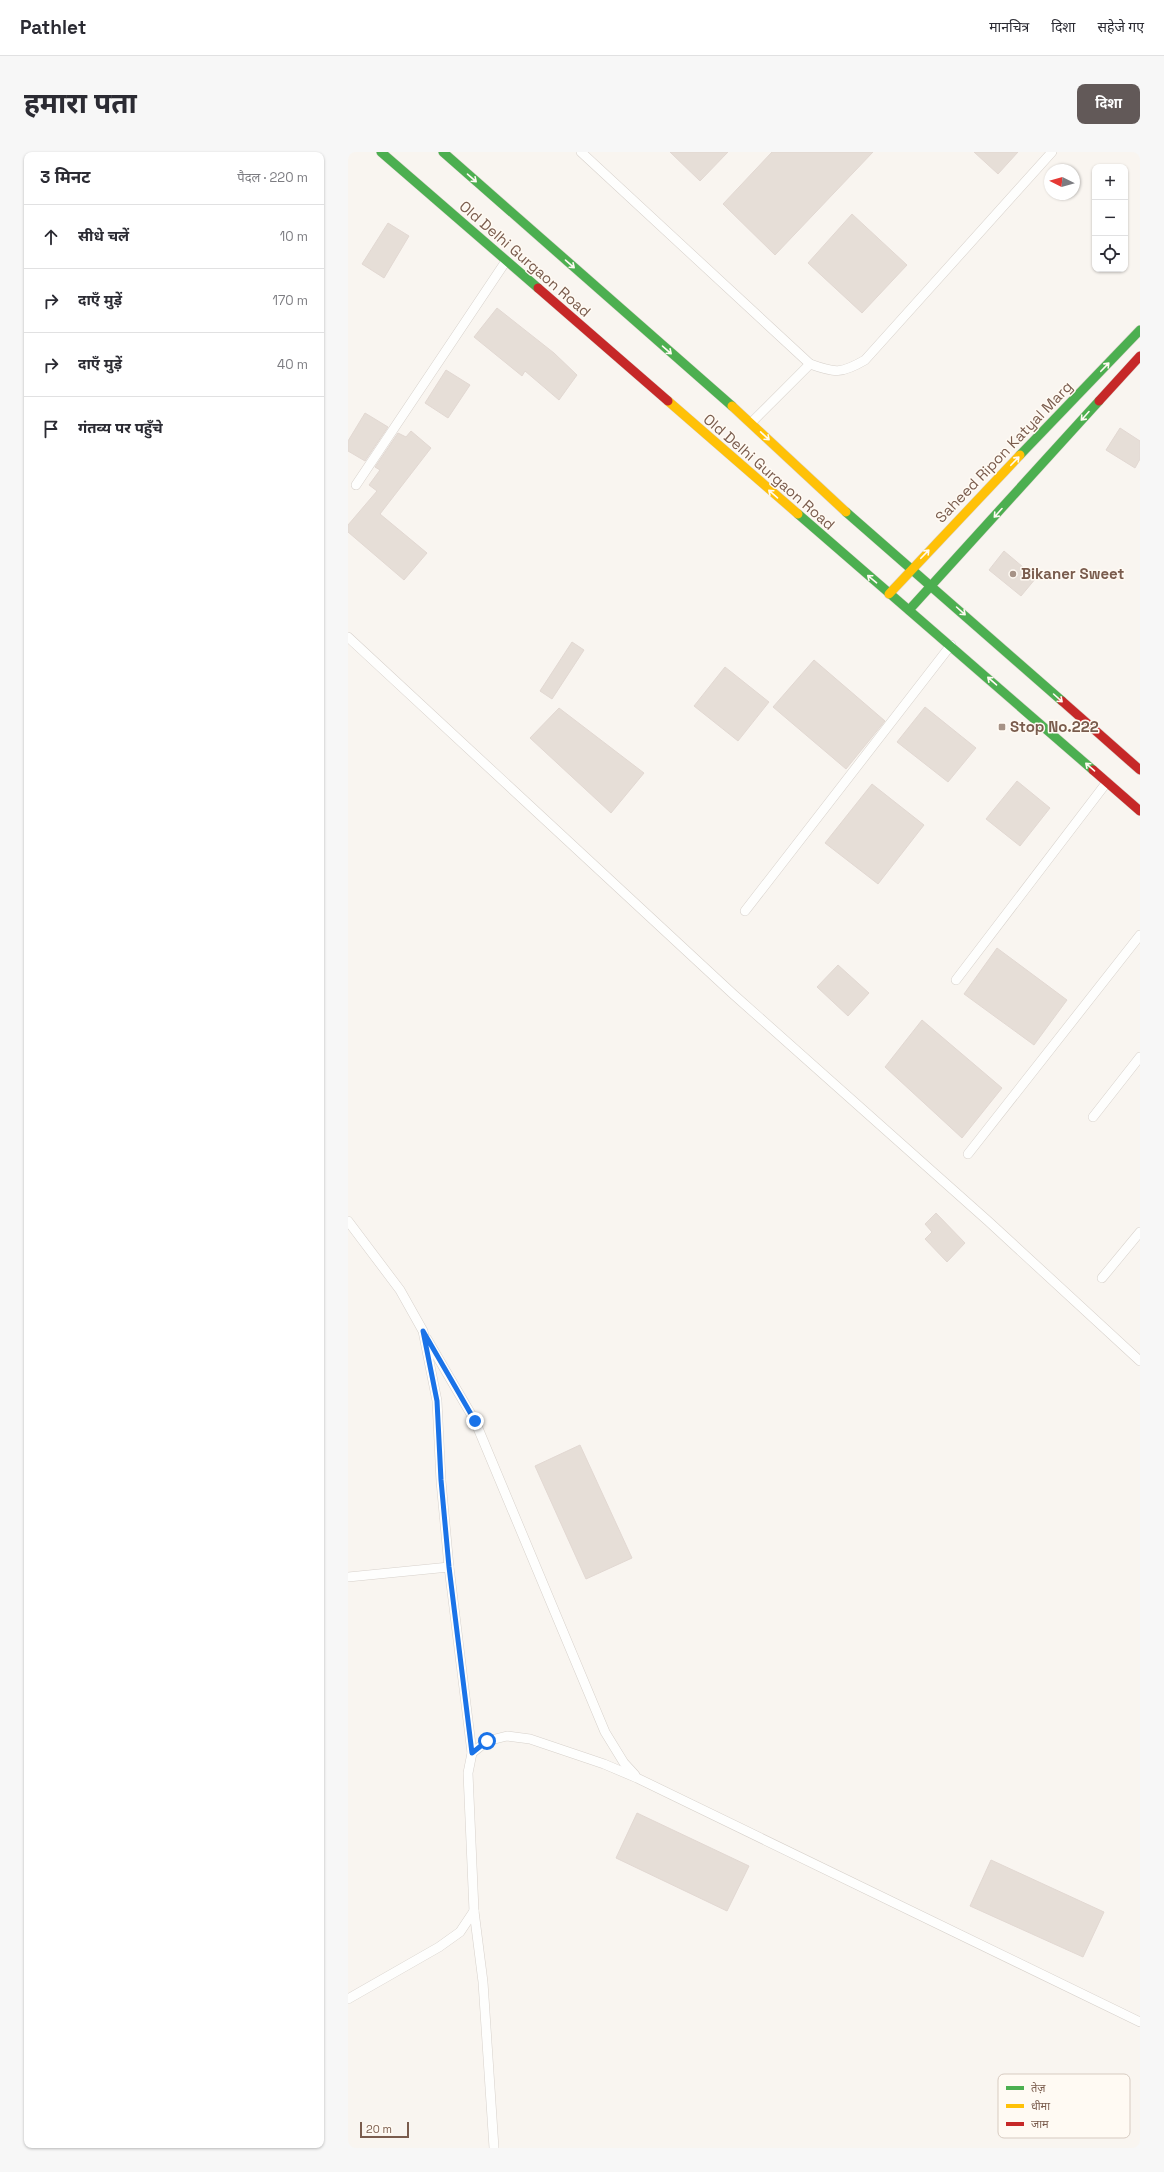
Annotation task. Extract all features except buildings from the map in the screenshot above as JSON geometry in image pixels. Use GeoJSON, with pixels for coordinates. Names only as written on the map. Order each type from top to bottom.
{"type":"FeatureCollection","features":[{"type":"Feature","properties":{"kind":"main road","name":"Old Delhi Gurgaon Road"},"geometry":{"type":"LineString","coordinates":[[381,152],[1140,811]]}},
{"type":"Feature","properties":{"kind":"main road","name":"Old Delhi Gurgaon Road"},"geometry":{"type":"LineString","coordinates":[[443,152],[751,423],[854,520],[912,568],[1140,770]]}},
{"type":"Feature","properties":{"kind":"main road","name":"Saheed Ripon Katyal Marg"},"geometry":{"type":"LineString","coordinates":[[889,594],[912,568],[1140,330]]}},
{"type":"Feature","properties":{"kind":"main road"},"geometry":{"type":"LineString","coordinates":[[909,610],[1140,356]]}},
{"type":"Feature","properties":{"kind":"lane"},"geometry":{"type":"LineString","coordinates":[[580,152],[810,364],[829,371],[848,370],[864,360],[1052,152]]}},
{"type":"Feature","properties":{"kind":"lane"},"geometry":{"type":"LineString","coordinates":[[356,485],[506,261]]}},
{"type":"Feature","properties":{"kind":"lane"},"geometry":{"type":"LineString","coordinates":[[751,423],[810,364]]}},
{"type":"Feature","properties":{"kind":"lane"},"geometry":{"type":"LineString","coordinates":[[348,637],[733,994],[988,1221],[1140,1361]]}},
{"type":"Feature","properties":{"kind":"lane"},"geometry":{"type":"LineString","coordinates":[[744,912],[950,645]]}},
{"type":"Feature","properties":{"kind":"lane"},"geometry":{"type":"LineString","coordinates":[[956,980],[1107,782]]}},
{"type":"Feature","properties":{"kind":"lane"},"geometry":{"type":"LineString","coordinates":[[968,1154],[1140,935]]}},
{"type":"Feature","properties":{"kind":"lane"},"geometry":{"type":"LineString","coordinates":[[1093,1117],[1140,1057]]}},
{"type":"Feature","properties":{"kind":"lane"},"geometry":{"type":"LineString","coordinates":[[348,1221],[400,1290],[475,1421],[605,1732],[624,1763],[637,1778]]}},
{"type":"Feature","properties":{"kind":"lane"},"geometry":{"type":"LineString","coordinates":[[1102,1278],[1140,1232]]}},
{"type":"Feature","properties":{"kind":"lane"},"geometry":{"type":"LineString","coordinates":[[423,1331],[437,1401],[441,1480],[449,1567],[472,1753],[468,1774],[474,1911],[483,1982],[494,2148]]}},
{"type":"Feature","properties":{"kind":"lane"},"geometry":{"type":"LineString","coordinates":[[348,1577],[449,1567]]}},
{"type":"Feature","properties":{"kind":"lane"},"geometry":{"type":"LineString","coordinates":[[472,1753],[487,1741],[507,1736],[530,1739],[637,1778],[1140,2022]]}},
{"type":"Feature","properties":{"kind":"lane"},"geometry":{"type":"LineString","coordinates":[[348,1999],[439,1947],[460,1932],[474,1911]]}},
{"type":"Feature","properties":{"kind":"traffic: fast"},"geometry":{"type":"LineString","coordinates":[[381,152],[538,288]]}},
{"type":"Feature","properties":{"kind":"traffic: fast"},"geometry":{"type":"LineString","coordinates":[[443,152],[732,406]]}},
{"type":"Feature","properties":{"kind":"traffic: fast"},"geometry":{"type":"LineString","coordinates":[[1020,455],[1140,330]]}},
{"type":"Feature","properties":{"kind":"traffic: fast"},"geometry":{"type":"LineString","coordinates":[[909,610],[1099,401]]}},
{"type":"Feature","properties":{"kind":"traffic: fast"},"geometry":{"type":"LineString","coordinates":[[846,512],[1062,701]]}},
{"type":"Feature","properties":{"kind":"traffic: fast"},"geometry":{"type":"LineString","coordinates":[[798,514],[1093,770]]}},
{"type":"Feature","properties":{"kind":"traffic: slow"},"geometry":{"type":"LineString","coordinates":[[668,401],[798,514]]}},
{"type":"Feature","properties":{"kind":"traffic: slow"},"geometry":{"type":"LineString","coordinates":[[732,406],[846,512]]}},
{"type":"Feature","properties":{"kind":"traffic: slow"},"geometry":{"type":"LineString","coordinates":[[889,594],[1020,455]]}},
{"type":"Feature","properties":{"kind":"traffic: jam"},"geometry":{"type":"LineString","coordinates":[[538,288],[668,401]]}},
{"type":"Feature","properties":{"kind":"traffic: jam"},"geometry":{"type":"LineString","coordinates":[[1099,401],[1140,356]]}},
{"type":"Feature","properties":{"kind":"traffic: jam"},"geometry":{"type":"LineString","coordinates":[[1062,701],[1140,770]]}},
{"type":"Feature","properties":{"kind":"traffic: jam"},"geometry":{"type":"LineString","coordinates":[[1093,770],[1140,811]]}},
{"type":"Feature","properties":{"kind":"place","name":"Bikaner Sweet"},"geometry":{"type":"Point","coordinates":[1013,574]}},
{"type":"Feature","properties":{"kind":"place","name":"Stop No.222"},"geometry":{"type":"Point","coordinates":[1002,727]}},
{"type":"Feature","properties":{"kind":"route"},"geometry":{"type":"LineString","coordinates":[[475,1421],[423,1331],[437,1401],[441,1480],[449,1567],[472,1753],[487,1741]]}}]}
